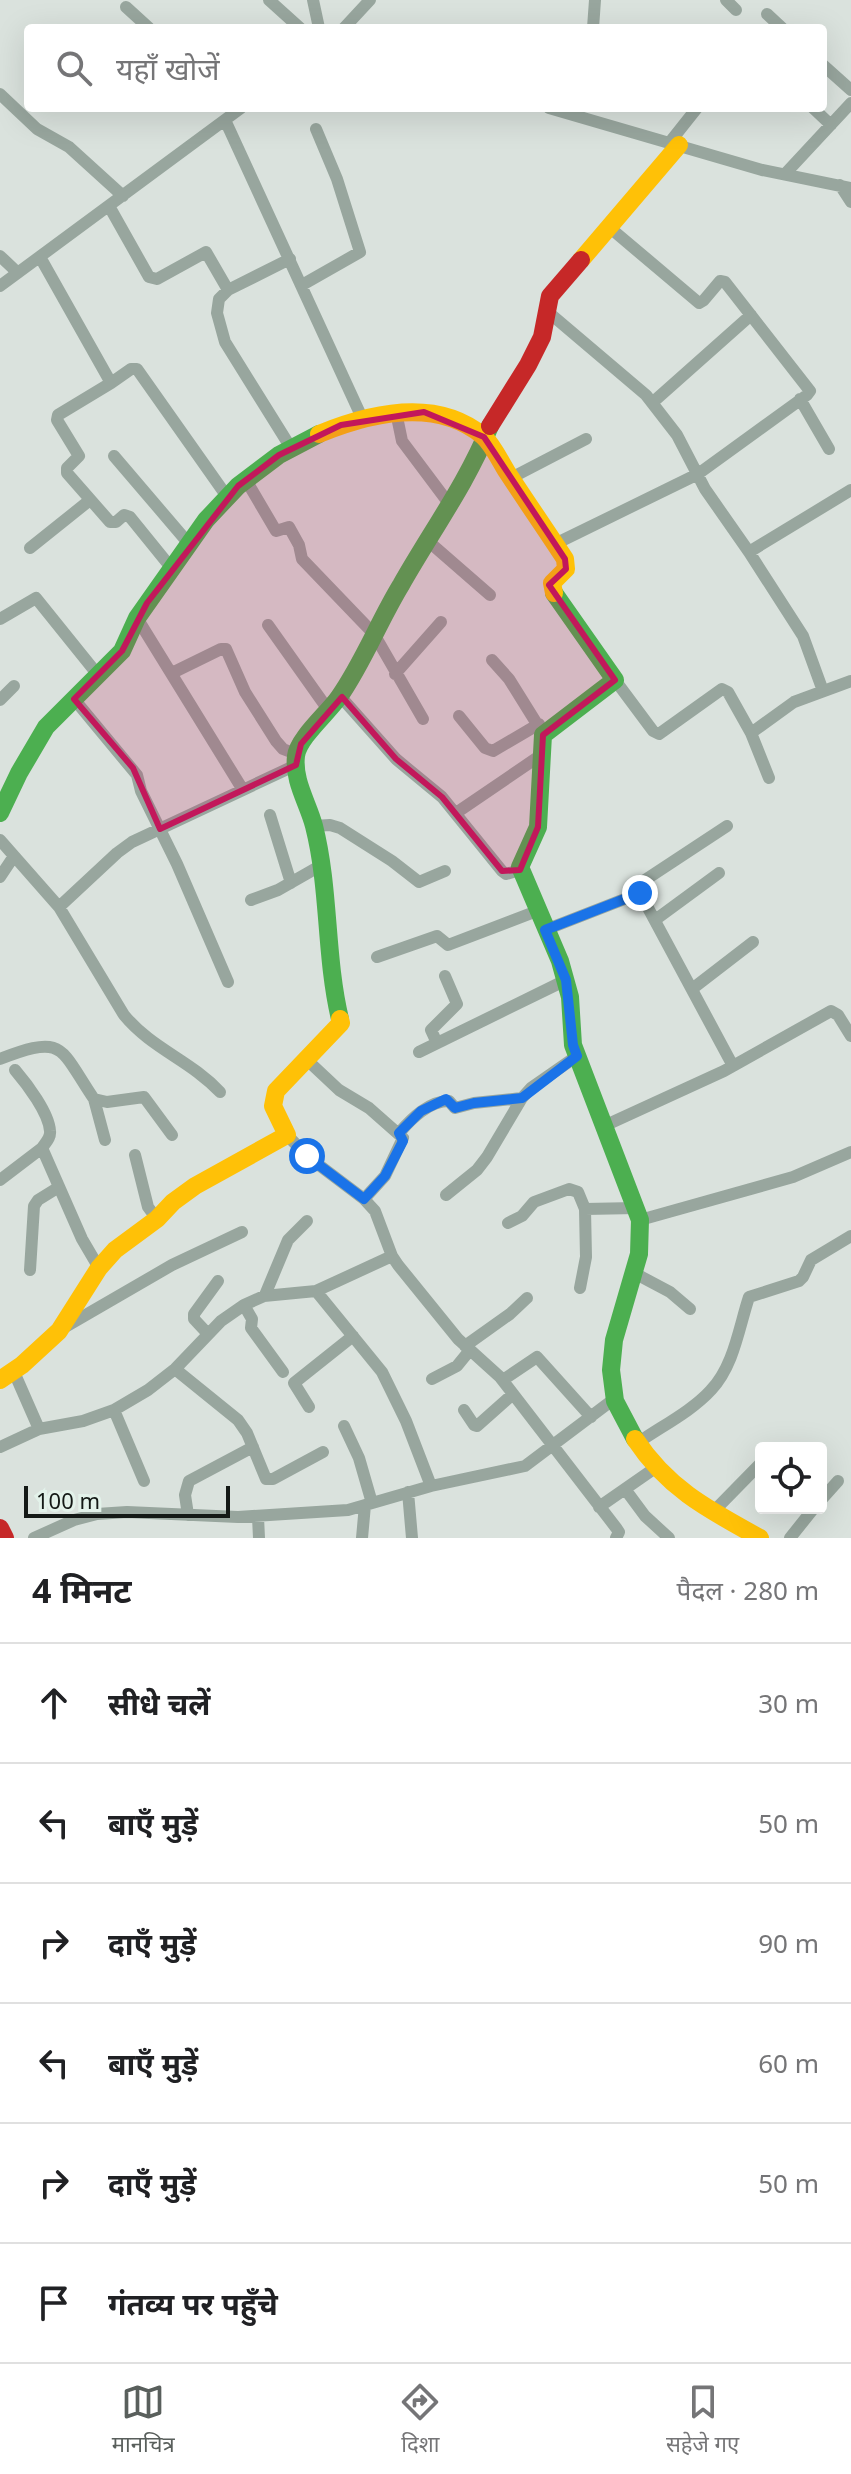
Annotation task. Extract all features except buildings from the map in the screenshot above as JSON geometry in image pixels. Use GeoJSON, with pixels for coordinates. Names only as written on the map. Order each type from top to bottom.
{"type":"FeatureCollection","features":[{"type":"Feature","properties":{"kind":"street"},"geometry":{"type":"LineString","coordinates":[[269,0],[296,24]]}},
{"type":"Feature","properties":{"kind":"street"},"geometry":{"type":"LineString","coordinates":[[313,0],[318,24]]}},
{"type":"Feature","properties":{"kind":"street"},"geometry":{"type":"LineString","coordinates":[[348,24],[370,0]]}},
{"type":"Feature","properties":{"kind":"street"},"geometry":{"type":"LineString","coordinates":[[593,24],[595,0]]}},
{"type":"Feature","properties":{"kind":"street"},"geometry":{"type":"LineString","coordinates":[[726,0],[736,10]]}},
{"type":"Feature","properties":{"kind":"street"},"geometry":{"type":"LineString","coordinates":[[126,7],[145,24]]}},
{"type":"Feature","properties":{"kind":"street"},"geometry":{"type":"LineString","coordinates":[[767,14],[778,24]]}},
{"type":"Feature","properties":{"kind":"street"},"geometry":{"type":"LineString","coordinates":[[827,69],[851,90]]}},
{"type":"Feature","properties":{"kind":"street"},"geometry":{"type":"LineString","coordinates":[[0,94],[37,129],[63,142],[123,196]]}},
{"type":"Feature","properties":{"kind":"street"},"geometry":{"type":"LineString","coordinates":[[785,174],[851,103]]}},
{"type":"Feature","properties":{"kind":"street"},"geometry":{"type":"LineString","coordinates":[[0,286],[235,112]]}},
{"type":"Feature","properties":{"kind":"street"},"geometry":{"type":"LineString","coordinates":[[616,1538],[619,1532],[503,1380],[468,1348],[392,1256],[381,1222],[364,1199],[307,1156],[287,1135],[276,1116],[273,1098],[276,1091],[341,1023],[332,986],[314,826],[297,779],[296,760],[301,744],[335,704],[475,463],[494,416],[528,365],[542,337],[550,296],[675,143],[694,112]]}},
{"type":"Feature","properties":{"kind":"street"},"geometry":{"type":"LineString","coordinates":[[817,112],[831,125]]}},
{"type":"Feature","properties":{"kind":"street"},"geometry":{"type":"LineString","coordinates":[[591,114],[675,143],[785,174],[845,186],[851,202]]}},
{"type":"Feature","properties":{"kind":"street"},"geometry":{"type":"LineString","coordinates":[[225,120],[363,420]]}},
{"type":"Feature","properties":{"kind":"street"},"geometry":{"type":"LineString","coordinates":[[302,285],[360,252],[337,179],[316,129]]}},
{"type":"Feature","properties":{"kind":"street"},"geometry":{"type":"LineString","coordinates":[[109,206],[149,277],[157,279],[206,252],[228,290]]}},
{"type":"Feature","properties":{"kind":"street"},"geometry":{"type":"LineString","coordinates":[[555,544],[698,474],[809,393],[808,387],[722,281],[701,302],[696,301],[609,227]]}},
{"type":"Feature","properties":{"kind":"street"},"geometry":{"type":"LineString","coordinates":[[0,256],[18,273]]}},
{"type":"Feature","properties":{"kind":"street"},"geometry":{"type":"LineString","coordinates":[[40,257],[111,383]]}},
{"type":"Feature","properties":{"kind":"street"},"geometry":{"type":"LineString","coordinates":[[290,259],[228,290],[219,299],[217,313],[220,332],[291,448]]}},
{"type":"Feature","properties":{"kind":"street"},"geometry":{"type":"LineString","coordinates":[[547,311],[624,375],[652,403],[677,435],[705,489],[803,636],[823,691]]}},
{"type":"Feature","properties":{"kind":"street"},"geometry":{"type":"LineString","coordinates":[[652,403],[751,315]]}},
{"type":"Feature","properties":{"kind":"street"},"geometry":{"type":"LineString","coordinates":[[173,570],[130,517],[124,515],[116,522],[110,522],[67,473],[67,468],[79,453],[57,417],[131,369],[137,369],[228,498]]}},
{"type":"Feature","properties":{"kind":"street"},"geometry":{"type":"LineString","coordinates":[[800,399],[829,449]]}},
{"type":"Feature","properties":{"kind":"street"},"geometry":{"type":"LineString","coordinates":[[396,412],[402,441],[450,505]]}},
{"type":"Feature","properties":{"kind":"street"},"geometry":{"type":"LineString","coordinates":[[0,813],[46,727],[122,651],[137,618],[206,520],[246,480],[291,448],[331,429],[396,412],[424,412],[452,418],[484,437],[567,564],[552,583],[553,592],[656,734],[722,689],[728,692],[751,733],[769,778]]}},
{"type":"Feature","properties":{"kind":"street"},"geometry":{"type":"LineString","coordinates":[[511,478],[586,439]]}},
{"type":"Feature","properties":{"kind":"street"},"geometry":{"type":"LineString","coordinates":[[114,456],[190,545]]}},
{"type":"Feature","properties":{"kind":"street"},"geometry":{"type":"LineString","coordinates":[[246,480],[276,531],[289,527],[299,545],[302,559],[374,634],[423,719]]}},
{"type":"Feature","properties":{"kind":"street"},"geometry":{"type":"LineString","coordinates":[[749,552],[851,490]]}},
{"type":"Feature","properties":{"kind":"street"},"geometry":{"type":"LineString","coordinates":[[30,548],[90,500]]}},
{"type":"Feature","properties":{"kind":"street"},"geometry":{"type":"LineString","coordinates":[[428,541],[490,595]]}},
{"type":"Feature","properties":{"kind":"street"},"geometry":{"type":"LineString","coordinates":[[0,619],[36,598],[98,675]]}},
{"type":"Feature","properties":{"kind":"street"},"geometry":{"type":"LineString","coordinates":[[137,618],[243,790]]}},
{"type":"Feature","properties":{"kind":"street"},"geometry":{"type":"LineString","coordinates":[[395,674],[441,622]]}},
{"type":"Feature","properties":{"kind":"street"},"geometry":{"type":"LineString","coordinates":[[268,625],[335,704],[442,797],[504,873],[520,870]]}},
{"type":"Feature","properties":{"kind":"street"},"geometry":{"type":"LineString","coordinates":[[172,673],[226,649],[245,692],[276,741],[296,760]]}},
{"type":"Feature","properties":{"kind":"street"},"geometry":{"type":"LineString","coordinates":[[492,660],[509,679],[542,737],[538,827],[532,846],[522,859],[520,870],[566,980],[573,1045],[638,1214],[641,1244],[636,1274],[612,1354],[614,1399],[625,1423],[675,1485],[713,1512],[760,1538]]}},
{"type":"Feature","properties":{"kind":"street"},"geometry":{"type":"LineString","coordinates":[[456,813],[542,737],[615,680]]}},
{"type":"Feature","properties":{"kind":"street"},"geometry":{"type":"LineString","coordinates":[[751,733],[794,702],[851,681]]}},
{"type":"Feature","properties":{"kind":"street"},"geometry":{"type":"LineString","coordinates":[[0,700],[14,686]]}},
{"type":"Feature","properties":{"kind":"street"},"geometry":{"type":"LineString","coordinates":[[74,699],[133,768],[228,982]]}},
{"type":"Feature","properties":{"kind":"street"},"geometry":{"type":"LineString","coordinates":[[459,716],[485,748],[493,751],[542,737]]}},
{"type":"Feature","properties":{"kind":"street"},"geometry":{"type":"LineString","coordinates":[[59,907],[132,842],[243,790],[296,760]]}},
{"type":"Feature","properties":{"kind":"street"},"geometry":{"type":"LineString","coordinates":[[270,815],[291,883]]}},
{"type":"Feature","properties":{"kind":"street"},"geometry":{"type":"LineString","coordinates":[[314,826],[323,824],[340,828],[419,882],[445,871]]}},
{"type":"Feature","properties":{"kind":"street"},"geometry":{"type":"LineString","coordinates":[[727,826],[639,886],[733,1066]]}},
{"type":"Feature","properties":{"kind":"street"},"geometry":{"type":"LineString","coordinates":[[0,840],[59,907],[124,1015],[137,1031],[149,1042],[204,1075],[220,1092]]}},
{"type":"Feature","properties":{"kind":"street"},"geometry":{"type":"LineString","coordinates":[[0,877],[14,856]]}},
{"type":"Feature","properties":{"kind":"street"},"geometry":{"type":"LineString","coordinates":[[251,900],[291,883],[320,866]]}},
{"type":"Feature","properties":{"kind":"street"},"geometry":{"type":"LineString","coordinates":[[655,920],[719,873]]}},
{"type":"Feature","properties":{"kind":"street"},"geometry":{"type":"LineString","coordinates":[[545,930],[640,893]]}},
{"type":"Feature","properties":{"kind":"street"},"geometry":{"type":"LineString","coordinates":[[377,957],[437,936],[448,945],[537,911]]}},
{"type":"Feature","properties":{"kind":"street"},"geometry":{"type":"LineString","coordinates":[[692,989],[753,942]]}},
{"type":"Feature","properties":{"kind":"street"},"geometry":{"type":"LineString","coordinates":[[437,1043],[431,1030],[457,1004],[445,976]]}},
{"type":"Feature","properties":{"kind":"street"},"geometry":{"type":"LineString","coordinates":[[419,1052],[566,980]]}},
{"type":"Feature","properties":{"kind":"street"},"geometry":{"type":"LineString","coordinates":[[604,1126],[733,1066],[831,1011],[838,1015],[851,1036]]}},
{"type":"Feature","properties":{"kind":"street"},"geometry":{"type":"LineString","coordinates":[[0,1059],[38,1046],[53,1045],[63,1052],[94,1099],[105,1140]]}},
{"type":"Feature","properties":{"kind":"street"},"geometry":{"type":"LineString","coordinates":[[446,1195],[477,1170],[522,1098],[577,1056]]}},
{"type":"Feature","properties":{"kind":"street"},"geometry":{"type":"LineString","coordinates":[[306,1059],[339,1090],[369,1108],[399,1133],[403,1141],[390,1168],[364,1199]]}},
{"type":"Feature","properties":{"kind":"street"},"geometry":{"type":"LineString","coordinates":[[0,1180],[42,1148],[50,1130],[37,1098],[15,1070]]}},
{"type":"Feature","properties":{"kind":"street"},"geometry":{"type":"LineString","coordinates":[[94,1099],[107,1102],[144,1097],[172,1135]]}},
{"type":"Feature","properties":{"kind":"street"},"geometry":{"type":"LineString","coordinates":[[399,1133],[421,1111],[446,1099],[455,1108],[522,1098]]}},
{"type":"Feature","properties":{"kind":"street"},"geometry":{"type":"LineString","coordinates":[[59,1331],[99,1268],[115,1250],[195,1186],[287,1135]]}},
{"type":"Feature","properties":{"kind":"street"},"geometry":{"type":"LineString","coordinates":[[42,1148],[82,1239],[99,1268]]}},
{"type":"Feature","properties":{"kind":"street"},"geometry":{"type":"LineString","coordinates":[[585,1209],[638,1214],[793,1177],[851,1152]]}},
{"type":"Feature","properties":{"kind":"street"},"geometry":{"type":"LineString","coordinates":[[135,1155],[148,1207],[157,1219]]}},
{"type":"Feature","properties":{"kind":"street"},"geometry":{"type":"LineString","coordinates":[[30,1270],[35,1203],[59,1187]]}},
{"type":"Feature","properties":{"kind":"street"},"geometry":{"type":"LineString","coordinates":[[508,1223],[522,1216],[534,1202],[569,1189],[578,1192],[585,1209],[586,1257],[580,1288]]}},
{"type":"Feature","properties":{"kind":"street"},"geometry":{"type":"LineString","coordinates":[[265,1295],[288,1240],[307,1221]]}},
{"type":"Feature","properties":{"kind":"street"},"geometry":{"type":"LineString","coordinates":[[39,1429],[7,1376],[59,1331],[172,1265],[242,1232]]}},
{"type":"Feature","properties":{"kind":"street"},"geometry":{"type":"LineString","coordinates":[[639,1442],[703,1398],[718,1382],[741,1332],[749,1297],[799,1281],[811,1260],[851,1236]]}},
{"type":"Feature","properties":{"kind":"street"},"geometry":{"type":"LineString","coordinates":[[0,1447],[39,1429],[83,1421],[114,1410],[175,1369],[208,1334],[244,1305],[265,1295],[316,1291],[392,1256]]}},
{"type":"Feature","properties":{"kind":"street"},"geometry":{"type":"LineString","coordinates":[[636,1274],[670,1292],[690,1309]]}},
{"type":"Feature","properties":{"kind":"street"},"geometry":{"type":"LineString","coordinates":[[208,1334],[193,1317],[218,1281]]}},
{"type":"Feature","properties":{"kind":"street"},"geometry":{"type":"LineString","coordinates":[[316,1291],[382,1372],[406,1421],[431,1486]]}},
{"type":"Feature","properties":{"kind":"street"},"geometry":{"type":"LineString","coordinates":[[432,1379],[457,1366],[468,1348],[527,1298]]}},
{"type":"Feature","properties":{"kind":"street"},"geometry":{"type":"LineString","coordinates":[[244,1305],[252,1319],[251,1328],[283,1372]]}},
{"type":"Feature","properties":{"kind":"street"},"geometry":{"type":"LineString","coordinates":[[309,1407],[294,1383],[353,1336]]}},
{"type":"Feature","properties":{"kind":"street"},"geometry":{"type":"LineString","coordinates":[[503,1380],[537,1357],[591,1417]]}},
{"type":"Feature","properties":{"kind":"street"},"geometry":{"type":"LineString","coordinates":[[175,1369],[238,1420],[269,1480],[323,1452]]}},
{"type":"Feature","properties":{"kind":"street"},"geometry":{"type":"LineString","coordinates":[[464,1410],[477,1426],[513,1394]]}},
{"type":"Feature","properties":{"kind":"street"},"geometry":{"type":"LineString","coordinates":[[34,1538],[74,1520],[97,1514],[127,1512],[258,1517],[348,1510],[431,1486],[512,1471],[525,1466],[552,1447],[614,1399]]}},
{"type":"Feature","properties":{"kind":"street"},"geometry":{"type":"LineString","coordinates":[[114,1410],[144,1481]]}},
{"type":"Feature","properties":{"kind":"street"},"geometry":{"type":"LineString","coordinates":[[344,1426],[359,1458],[369,1504],[362,1538]]}},
{"type":"Feature","properties":{"kind":"street"},"geometry":{"type":"LineString","coordinates":[[188,1515],[185,1495],[189,1481],[253,1447]]}},
{"type":"Feature","properties":{"kind":"street"},"geometry":{"type":"LineString","coordinates":[[599,1507],[658,1466]]}},
{"type":"Feature","properties":{"kind":"street"},"geometry":{"type":"LineString","coordinates":[[713,1512],[755,1469]]}},
{"type":"Feature","properties":{"kind":"street"},"geometry":{"type":"LineString","coordinates":[[827,1493],[838,1481]]}},
{"type":"Feature","properties":{"kind":"street"},"geometry":{"type":"LineString","coordinates":[[625,1489],[645,1516],[669,1538]]}},
{"type":"Feature","properties":{"kind":"street"},"geometry":{"type":"LineString","coordinates":[[408,1492],[412,1538]]}},
{"type":"Feature","properties":{"kind":"street"},"geometry":{"type":"LineString","coordinates":[[790,1538],[809,1514]]}},
{"type":"Feature","properties":{"kind":"street"},"geometry":{"type":"LineString","coordinates":[[258,1517],[259,1538]]}},
{"type":"Feature","properties":{"kind":"street"},"geometry":{"type":"LineString","coordinates":[[0,1528],[5,1538]]}},
{"type":"Feature","properties":{"kind":"highlighted area"},"geometry":{"type":"Polygon","coordinates":[[[424,412],[484,437],[565,559],[566,569],[549,585],[615,680],[543,735],[538,827],[520,870],[502,871],[442,797],[396,759],[342,697],[301,744],[296,765],[160,829],[133,768],[74,699],[122,651],[147,603],[238,486],[279,455],[341,425],[424,412]]]}},
{"type":"Feature","properties":{"kind":"traffic: fast"},"geometry":{"type":"LineString","coordinates":[[340,1019],[319,850],[299,783],[296,756],[302,741],[339,697],[356,670],[393,599],[471,467],[490,426]]}},
{"type":"Feature","properties":{"kind":"traffic: fast"},"geometry":{"type":"LineString","coordinates":[[0,813],[46,727],[122,651],[137,618],[206,520],[238,486],[279,455],[319,434]]}},
{"type":"Feature","properties":{"kind":"traffic: fast"},"geometry":{"type":"LineString","coordinates":[[554,593],[615,680],[543,735],[538,827],[520,867],[560,961],[570,997],[573,1045],[640,1220],[639,1254],[614,1340],[611,1370],[615,1401],[635,1439]]}},
{"type":"Feature","properties":{"kind":"traffic: slow"},"geometry":{"type":"LineString","coordinates":[[581,260],[679,145]]}},
{"type":"Feature","properties":{"kind":"traffic: slow"},"geometry":{"type":"LineString","coordinates":[[319,434],[360,420],[402,412],[445,416],[483,436],[565,559],[566,569],[552,583],[554,593]]}},
{"type":"Feature","properties":{"kind":"traffic: slow"},"geometry":{"type":"LineString","coordinates":[[0,1380],[22,1365],[59,1331],[99,1268],[115,1250],[195,1186],[287,1135],[273,1106],[276,1091],[341,1023],[340,1019]]}},
{"type":"Feature","properties":{"kind":"traffic: slow"},"geometry":{"type":"LineString","coordinates":[[635,1439],[661,1472],[691,1497],[760,1538]]}},
{"type":"Feature","properties":{"kind":"traffic: jam"},"geometry":{"type":"LineString","coordinates":[[490,426],[542,337],[550,296],[581,260]]}},
{"type":"Feature","properties":{"kind":"traffic: jam"},"geometry":{"type":"LineString","coordinates":[[0,1528],[5,1538]]}},
{"type":"Feature","properties":{"kind":"route"},"geometry":{"type":"LineString","coordinates":[[307,1156],[364,1199],[390,1168],[403,1141],[399,1133],[421,1111],[446,1099],[455,1108],[522,1098],[531,1088],[577,1056],[566,980],[545,930],[640,893]]}}]}
